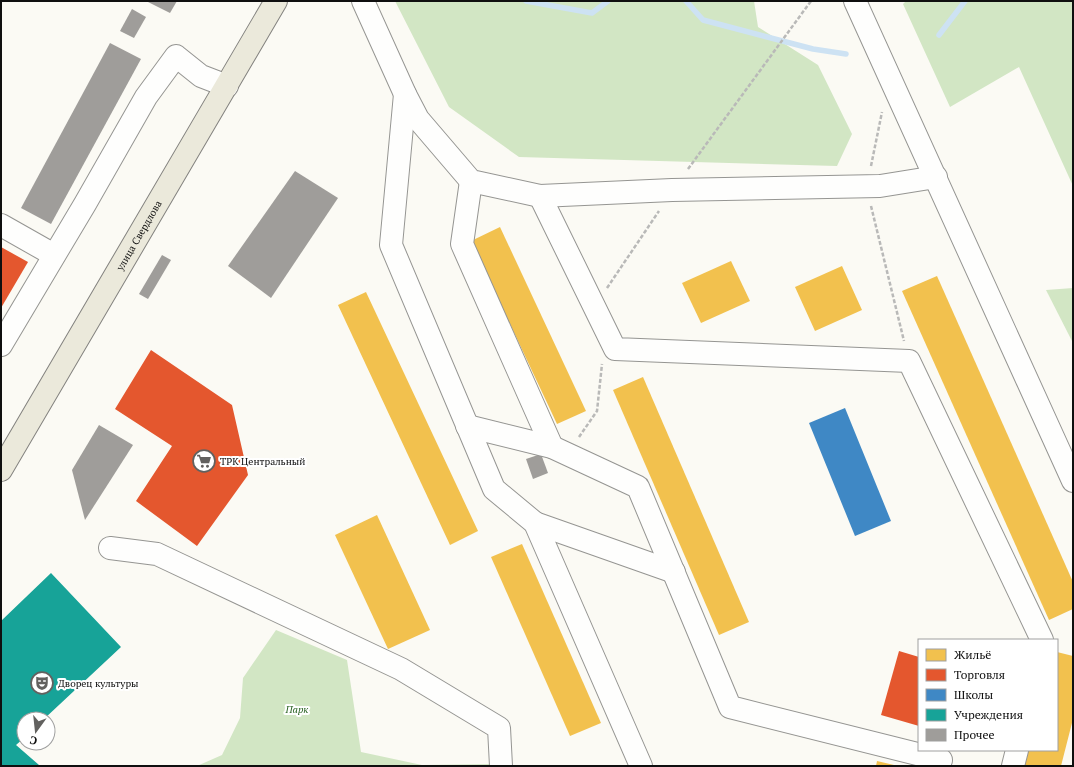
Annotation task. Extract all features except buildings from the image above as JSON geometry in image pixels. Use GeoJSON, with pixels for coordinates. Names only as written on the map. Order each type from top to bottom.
{"type":"FeatureCollection","features":[{"type":"Feature","properties":{"kind":"main road","name":"улица Свердлова"},"geometry":{"type":"LineString","coordinates":[[1,470],[276,1]]}},
{"type":"Feature","properties":{"kind":"street"},"geometry":{"type":"LineString","coordinates":[[363,1],[405,94],[418,119],[471,181],[540,196],[672,190],[880,186],[936,177]]}},
{"type":"Feature","properties":{"kind":"street"},"geometry":{"type":"LineString","coordinates":[[855,1],[1073,481]]}},
{"type":"Feature","properties":{"kind":"street"},"geometry":{"type":"LineString","coordinates":[[1,344],[146,97],[176,56],[200,76],[227,86]]}},
{"type":"Feature","properties":{"kind":"street"},"geometry":{"type":"LineString","coordinates":[[405,94],[391,244],[494,489],[535,523],[674,572]]}},
{"type":"Feature","properties":{"kind":"street"},"geometry":{"type":"LineString","coordinates":[[471,181],[462,244],[560,451]]}},
{"type":"Feature","properties":{"kind":"street"},"geometry":{"type":"LineString","coordinates":[[540,196],[615,349],[909,361],[1042,639]]}},
{"type":"Feature","properties":{"kind":"street"},"geometry":{"type":"LineString","coordinates":[[1,225],[54,256]]}},
{"type":"Feature","properties":{"kind":"street"},"geometry":{"type":"LineString","coordinates":[[467,426],[560,451],[638,486],[730,707],[941,764]]}},
{"type":"Feature","properties":{"kind":"street"},"geometry":{"type":"LineString","coordinates":[[535,523],[641,766]]}},
{"type":"Feature","properties":{"kind":"street"},"geometry":{"type":"LineString","coordinates":[[110,548],[157,554],[401,669],[499,728],[501,766]]}},
{"type":"Feature","properties":{"kind":"street"},"geometry":{"type":"LineString","coordinates":[[1013,766],[1017,751]]}},
{"type":"Feature","properties":{"kind":"path"},"geometry":{"type":"LineString","coordinates":[[604,292],[672,190],[811,1]]}},
{"type":"Feature","properties":{"kind":"path"},"geometry":{"type":"LineString","coordinates":[[883,108],[866,186],[909,361]]}},
{"type":"Feature","properties":{"kind":"path"},"geometry":{"type":"LineString","coordinates":[[560,451],[597,411],[605,330]]}},
{"type":"Feature","properties":{"kind":"green space"},"geometry":{"type":"Polygon","coordinates":[[[395,1],[754,1],[758,27],[818,65],[852,134],[837,166],[519,157],[449,107],[395,1]]]}},
{"type":"Feature","properties":{"kind":"green space"},"geometry":{"type":"Polygon","coordinates":[[[906,1],[1073,1],[1073,186],[1019,67],[950,107],[903,4],[906,1]]]}},
{"type":"Feature","properties":{"kind":"green space"},"geometry":{"type":"Polygon","coordinates":[[[1073,288],[1073,343],[1046,290],[1073,288]]]}},
{"type":"Feature","properties":{"kind":"green space","name":"Парк"},"geometry":{"type":"Polygon","coordinates":[[[276,630],[347,660],[361,752],[422,765],[494,764],[494,766],[197,766],[222,755],[240,718],[243,678],[276,630]]]}},
{"type":"Feature","properties":{"kind":"waterway"},"geometry":{"type":"LineString","coordinates":[[526,1],[592,13],[608,1]]}},
{"type":"Feature","properties":{"kind":"waterway"},"geometry":{"type":"LineString","coordinates":[[686,1],[703,20],[813,49],[846,54]]}},
{"type":"Feature","properties":{"kind":"waterway"},"geometry":{"type":"LineString","coordinates":[[939,35],[965,1]]}},
{"type":"Feature","properties":{"kind":"place","name":"ТРК Центральный"},"geometry":{"type":"Point","coordinates":[204,461]}},
{"type":"Feature","properties":{"kind":"place","name":"Дворец культуры"},"geometry":{"type":"Point","coordinates":[42,683]}}]}
